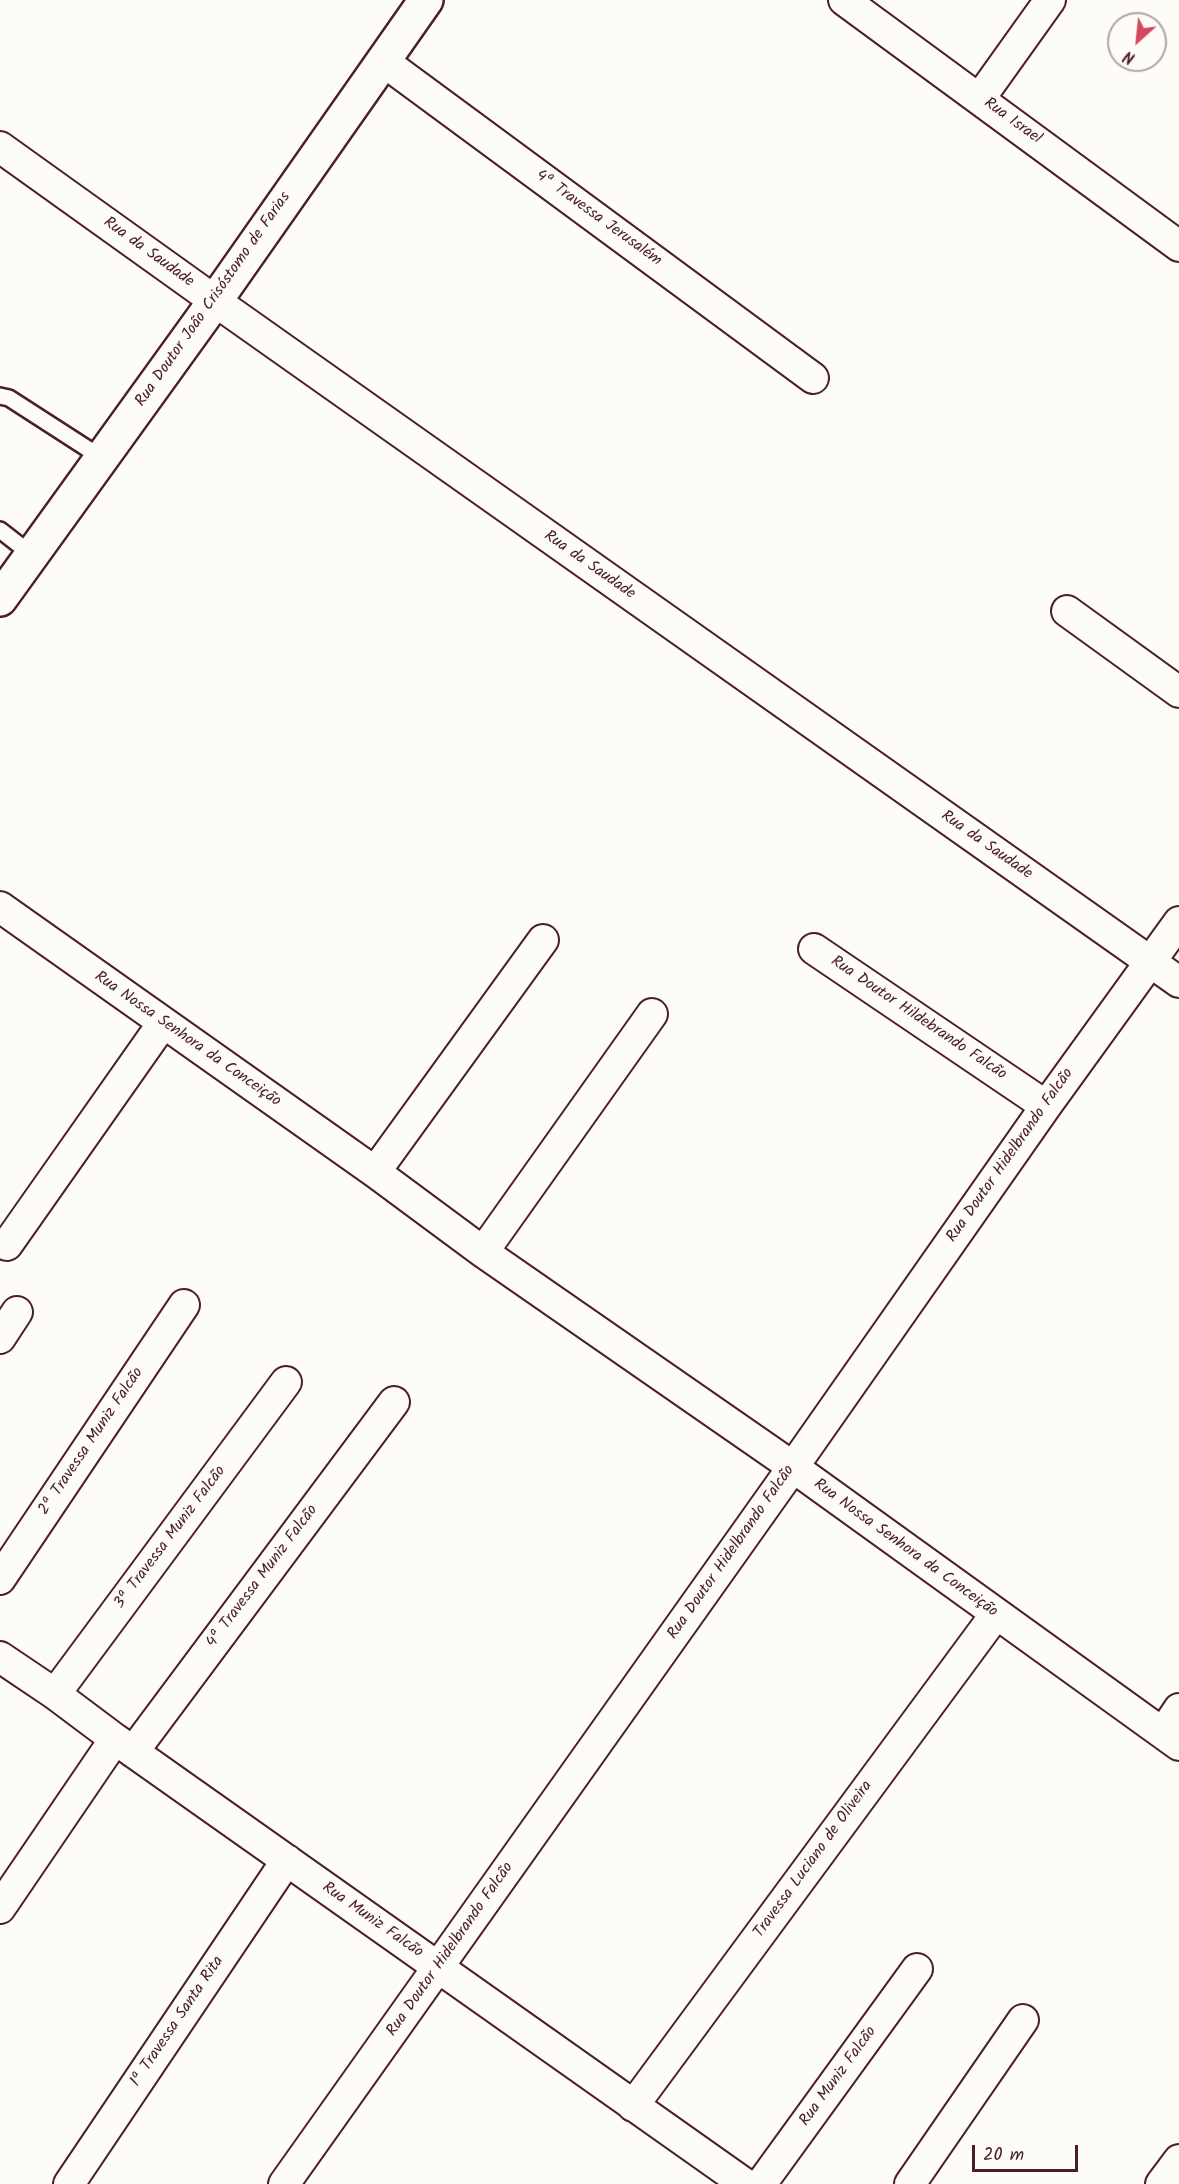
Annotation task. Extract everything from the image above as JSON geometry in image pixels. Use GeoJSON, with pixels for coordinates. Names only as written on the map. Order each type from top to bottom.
{"type":"FeatureCollection","features":[{"type":"Feature","properties":{"kind":"street","name":"Rua Doutor João Crisóstomo de Farias"},"geometry":{"type":"LineString","coordinates":[[0,599],[215,302],[426,0]]}},
{"type":"Feature","properties":{"kind":"street","name":"Rua Israel"},"geometry":{"type":"LineString","coordinates":[[844,0],[1179,246]]}},
{"type":"Feature","properties":{"kind":"street"},"geometry":{"type":"LineString","coordinates":[[980,98],[1050,0]]}},
{"type":"Feature","properties":{"kind":"street","name":"4ª Travessa Jerusalém"},"geometry":{"type":"LineString","coordinates":[[383,61],[813,378]]}},
{"type":"Feature","properties":{"kind":"street","name":"Rua da Saudade"},"geometry":{"type":"LineString","coordinates":[[0,147],[215,302],[1179,982]]}},
{"type":"Feature","properties":{"kind":"street"},"geometry":{"type":"LineString","coordinates":[[1067,611],[1179,692]]}},
{"type":"Feature","properties":{"kind":"street","name":"Rua Nossa Senhora da Conceição"},"geometry":{"type":"LineString","coordinates":[[0,907],[375,1172],[483,1252],[793,1467],[996,1614],[1174,1729]]}},
{"type":"Feature","properties":{"kind":"street","name":"Rua Doutor Hidelbrando Falcão"},"geometry":{"type":"LineString","coordinates":[[284,2184],[793,1467],[1034,1098],[1150,962],[1179,922]]}},
{"type":"Feature","properties":{"kind":"street"},"geometry":{"type":"LineString","coordinates":[[375,1172],[543,940]]}},
{"type":"Feature","properties":{"kind":"street","name":"Rua Doutor Hildebrando Falcão"},"geometry":{"type":"LineString","coordinates":[[814,949],[1034,1098]]}},
{"type":"Feature","properties":{"kind":"street"},"geometry":{"type":"LineString","coordinates":[[483,1252],[652,1014]]}},
{"type":"Feature","properties":{"kind":"street"},"geometry":{"type":"LineString","coordinates":[[7,1245],[163,1023]]}},
{"type":"Feature","properties":{"kind":"street","name":"2ª Travessa Muniz Falcão"},"geometry":{"type":"LineString","coordinates":[[0,1579],[184,1305]]}},
{"type":"Feature","properties":{"kind":"street"},"geometry":{"type":"LineString","coordinates":[[0,1338],[17,1312]]}},
{"type":"Feature","properties":{"kind":"street","name":"3ª Travessa Muniz Falcão"},"geometry":{"type":"LineString","coordinates":[[55,1694],[286,1382]]}},
{"type":"Feature","properties":{"kind":"street","name":"4ª Travessa Muniz Falcão"},"geometry":{"type":"LineString","coordinates":[[0,1908],[124,1745],[394,1402]]}},
{"type":"Feature","properties":{"kind":"street","name":"Travessa Luciano de Oliveira"},"geometry":{"type":"LineString","coordinates":[[633,2106],[996,1614]]}},
{"type":"Feature","properties":{"kind":"street","name":"Rua Muniz Falcão"},"geometry":{"type":"LineString","coordinates":[[0,1657],[633,2106],[748,2184],[917,1969]]}},
{"type":"Feature","properties":{"kind":"street","name":"1ª Travessa Santa Rita"},"geometry":{"type":"LineString","coordinates":[[69,2184],[286,1860]]}},
{"type":"Feature","properties":{"kind":"street"},"geometry":{"type":"LineString","coordinates":[[910,2184],[1023,2020]]}},
{"type":"Feature","properties":{"kind":"street"},"geometry":{"type":"LineString","coordinates":[[1161,2184],[1179,2160]]}},
{"type":"Feature","properties":{"kind":"lane"},"geometry":{"type":"LineString","coordinates":[[0,396],[9,398],[102,458]]}},
{"type":"Feature","properties":{"kind":"lane"},"geometry":{"type":"LineString","coordinates":[[0,530],[32,555]]}}]}
